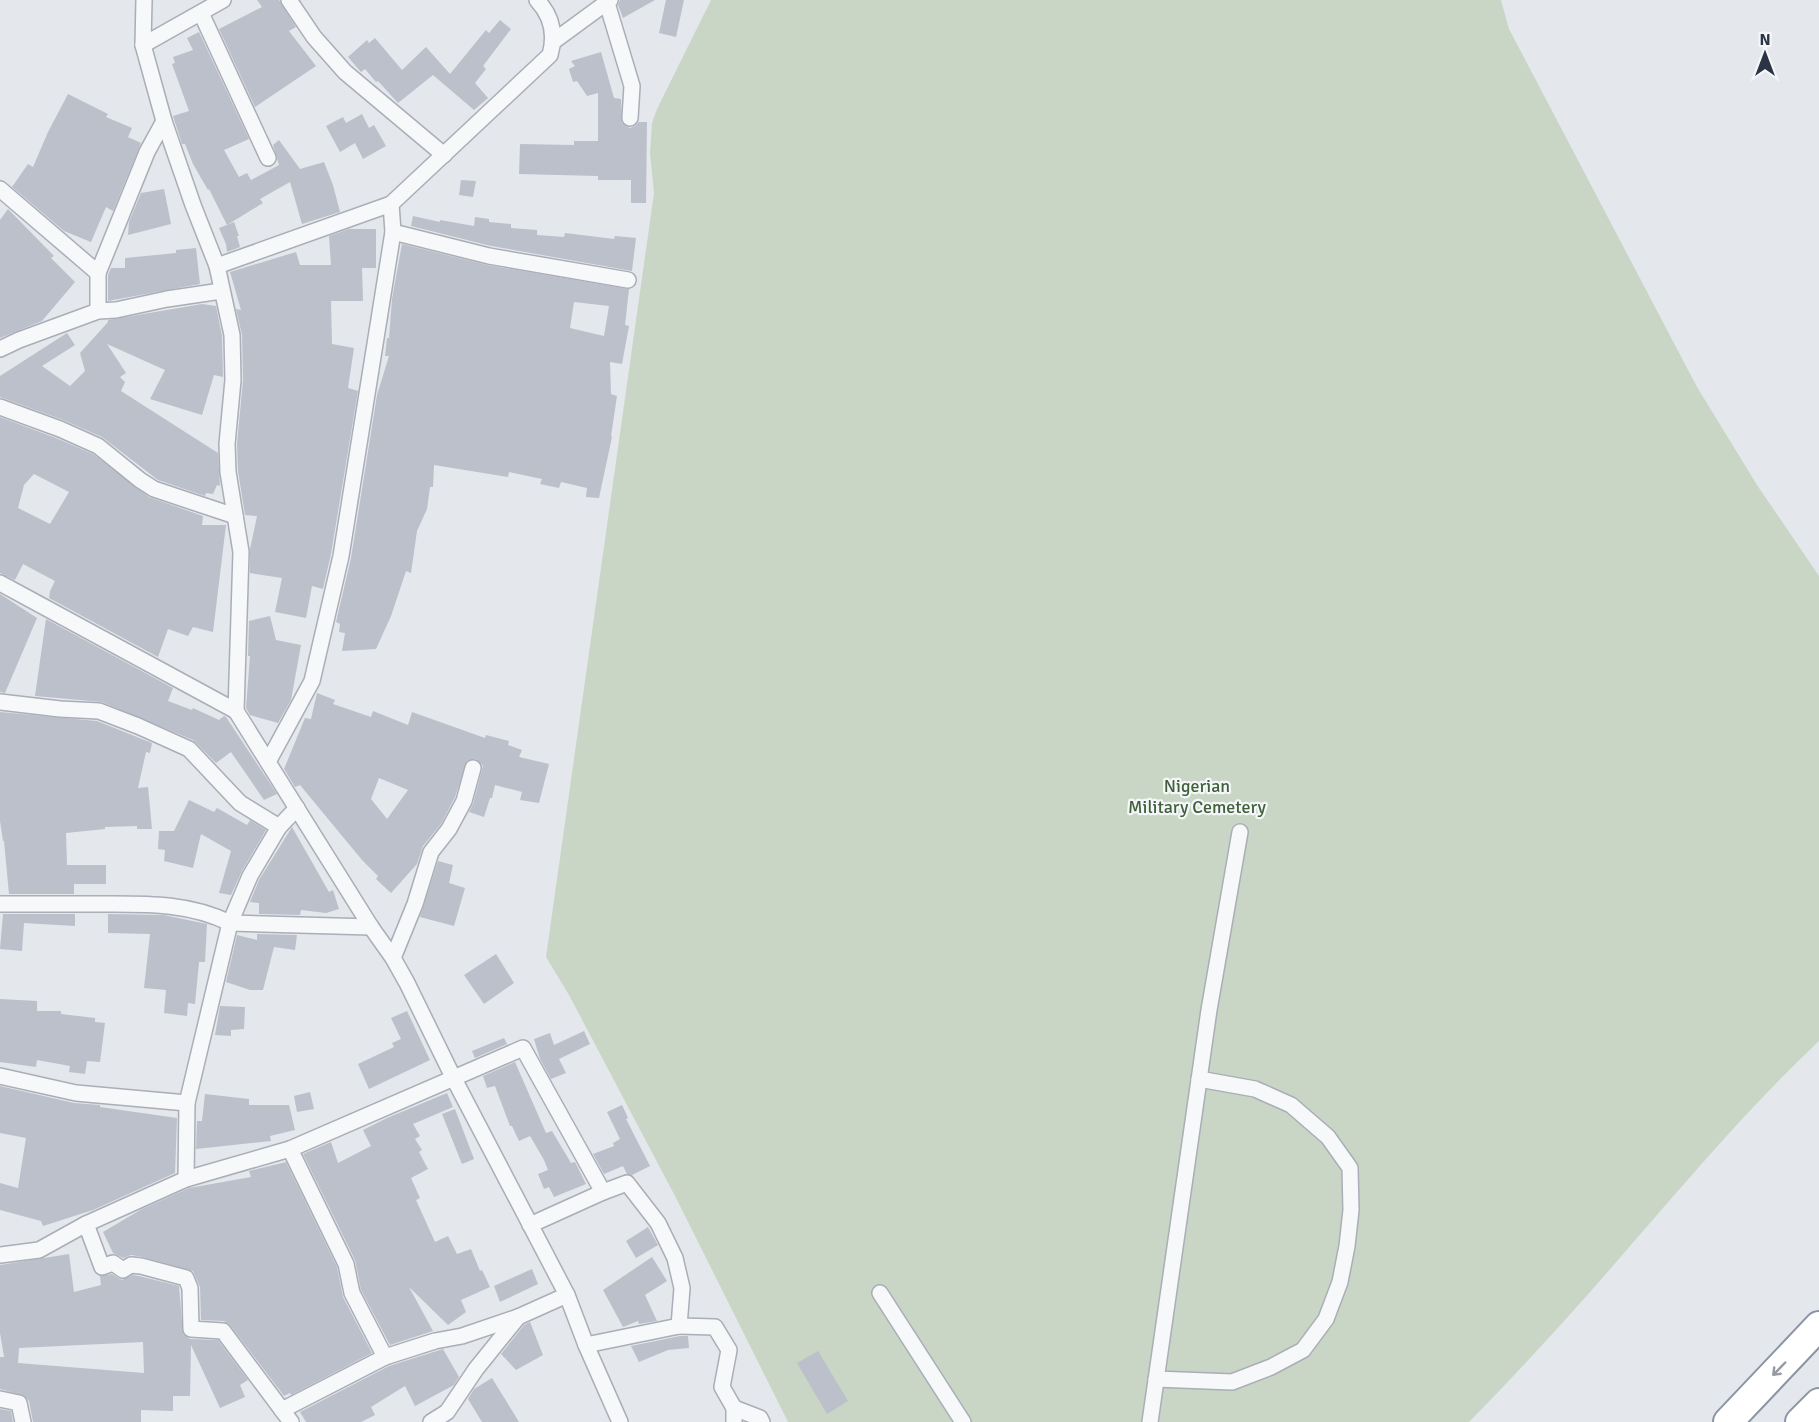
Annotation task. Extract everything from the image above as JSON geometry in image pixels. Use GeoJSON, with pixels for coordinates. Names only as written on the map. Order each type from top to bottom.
{"type":"FeatureCollection","features":[{"type":"Feature","properties":{"kind":"highway"},"geometry":{"type":"LineString","coordinates":[[1728,1422],[1819,1326]]}},
{"type":"Feature","properties":{"kind":"highway"},"geometry":{"type":"LineString","coordinates":[[1800,1422],[1819,1402]]}},
{"type":"Feature","properties":{"kind":"street"},"geometry":{"type":"LineString","coordinates":[[144,0],[143,45],[164,121],[217,266],[232,335],[233,380],[227,444],[228,472],[241,552],[236,711]]}},
{"type":"Feature","properties":{"kind":"street"},"geometry":{"type":"LineString","coordinates":[[143,45],[223,0]]}},
{"type":"Feature","properties":{"kind":"street"},"geometry":{"type":"LineString","coordinates":[[289,0],[314,37],[345,72],[444,155]]}},
{"type":"Feature","properties":{"kind":"street"},"geometry":{"type":"LineString","coordinates":[[217,266],[391,204],[550,55],[554,41],[552,23],[537,0]]}},
{"type":"Feature","properties":{"kind":"street"},"geometry":{"type":"LineString","coordinates":[[554,41],[609,1],[632,86],[630,118]]}},
{"type":"Feature","properties":{"kind":"street"},"geometry":{"type":"LineString","coordinates":[[201,13],[268,158]]}},
{"type":"Feature","properties":{"kind":"street"},"geometry":{"type":"LineString","coordinates":[[98,311],[98,273],[147,152],[164,121]]}},
{"type":"Feature","properties":{"kind":"street"},"geometry":{"type":"LineString","coordinates":[[0,189],[98,273]]}},
{"type":"Feature","properties":{"kind":"street"},"geometry":{"type":"LineString","coordinates":[[268,762],[312,681],[341,556],[393,232],[391,204]]}},
{"type":"Feature","properties":{"kind":"street"},"geometry":{"type":"LineString","coordinates":[[393,232],[489,256],[628,280]]}},
{"type":"Feature","properties":{"kind":"street"},"geometry":{"type":"LineString","coordinates":[[0,349],[98,311],[116,310],[221,291]]}},
{"type":"Feature","properties":{"kind":"street"},"geometry":{"type":"LineString","coordinates":[[0,407],[98,446],[154,489],[235,516]]}},
{"type":"Feature","properties":{"kind":"street"},"geometry":{"type":"LineString","coordinates":[[0,583],[236,711],[370,927],[393,958],[567,1295],[620,1422]]}},
{"type":"Feature","properties":{"kind":"street"},"geometry":{"type":"LineString","coordinates":[[0,702],[60,710],[99,711],[138,726],[189,749],[240,803],[279,827]]}},
{"type":"Feature","properties":{"kind":"street"},"geometry":{"type":"LineString","coordinates":[[393,958],[415,904],[431,852],[449,829],[464,801],[473,768]]}},
{"type":"Feature","properties":{"kind":"street"},"geometry":{"type":"LineString","coordinates":[[186,1179],[187,1103],[230,923],[250,876],[279,827],[297,808]]}},
{"type":"Feature","properties":{"kind":"street"},"geometry":{"type":"LineString","coordinates":[[1150,1422],[1209,1010],[1240,832]]}},
{"type":"Feature","properties":{"kind":"street"},"geometry":{"type":"LineString","coordinates":[[0,904],[178,906],[211,914],[230,923],[370,927]]}},
{"type":"Feature","properties":{"kind":"street"},"geometry":{"type":"LineString","coordinates":[[0,1255],[39,1250],[86,1224],[186,1179],[290,1149],[523,1048],[603,1192]]}},
{"type":"Feature","properties":{"kind":"street"},"geometry":{"type":"LineString","coordinates":[[0,1076],[76,1093],[187,1103]]}},
{"type":"Feature","properties":{"kind":"street"},"geometry":{"type":"LineString","coordinates":[[1156,1379],[1232,1382],[1271,1367],[1303,1350],[1326,1319],[1340,1282],[1347,1246],[1351,1210],[1350,1168],[1328,1137],[1291,1105],[1255,1089],[1199,1079]]}},
{"type":"Feature","properties":{"kind":"street"},"geometry":{"type":"LineString","coordinates":[[290,1149],[346,1264],[352,1293],[385,1357]]}},
{"type":"Feature","properties":{"kind":"street"},"geometry":{"type":"LineString","coordinates":[[530,1225],[627,1183],[658,1223],[675,1258],[682,1288],[679,1326]]}},
{"type":"Feature","properties":{"kind":"street"},"geometry":{"type":"LineString","coordinates":[[86,1224],[102,1267],[113,1263],[123,1270],[131,1265],[141,1266],[186,1278],[190,1288],[191,1329],[223,1331],[286,1416],[385,1357],[435,1341],[462,1336],[518,1317],[567,1295]]}},
{"type":"Feature","properties":{"kind":"street"},"geometry":{"type":"LineString","coordinates":[[880,1293],[963,1422]]}},
{"type":"Feature","properties":{"kind":"street"},"geometry":{"type":"LineString","coordinates":[[431,1422],[447,1412],[476,1370],[518,1317]]}},
{"type":"Feature","properties":{"kind":"street"},"geometry":{"type":"LineString","coordinates":[[586,1345],[679,1326],[715,1327],[729,1350],[722,1387],[734,1415],[760,1418],[762,1422]]}},
{"type":"Feature","properties":{"kind":"street"},"geometry":{"type":"LineString","coordinates":[[0,1399],[19,1403],[23,1422]]}},
{"type":"Feature","properties":{"kind":"green space","name":"Nigerian Military Cemetery"},"geometry":{"type":"Polygon","coordinates":[[[711,0],[1501,0],[1509,29],[1697,387],[1757,485],[1819,576],[1819,1041],[1748,1112],[1575,1308],[1469,1422],[788,1422],[675,1196],[569,995],[546,957],[654,193],[650,153],[652,123],[711,0]]]}},
{"type":"Feature","properties":{"kind":"building"},"geometry":{"type":"Polygon","coordinates":[[[257,0],[279,0],[296,27],[289,31],[316,66],[255,107],[219,29],[262,7],[257,0]]]}},
{"type":"Feature","properties":{"kind":"building"},"geometry":{"type":"Polygon","coordinates":[[[620,0],[655,0],[623,18],[618,5],[620,0]]]}},
{"type":"Feature","properties":{"kind":"building"},"geometry":{"type":"Polygon","coordinates":[[[666,0],[684,0],[676,37],[659,33],[666,0]]]}},
{"type":"Feature","properties":{"kind":"building"},"geometry":{"type":"Polygon","coordinates":[[[500,20],[511,29],[483,66],[486,69],[475,83],[488,98],[474,110],[433,75],[398,103],[365,69],[361,72],[348,57],[367,40],[369,43],[375,38],[402,70],[426,47],[450,74],[486,30],[489,33],[500,20]]]}},
{"type":"Feature","properties":{"kind":"building"},"geometry":{"type":"Polygon","coordinates":[[[199,32],[249,139],[224,150],[239,177],[247,173],[251,180],[279,165],[273,145],[279,140],[300,169],[324,162],[340,212],[302,224],[290,182],[260,199],[263,203],[227,225],[209,189],[193,164],[185,144],[182,144],[173,116],[189,111],[172,64],[175,63],[173,57],[193,50],[187,38],[199,32]]]}},
{"type":"Feature","properties":{"kind":"building"},"geometry":{"type":"Polygon","coordinates":[[[601,52],[614,98],[621,99],[622,123],[630,128],[639,122],[647,122],[646,203],[631,203],[631,180],[598,180],[598,176],[519,174],[520,144],[574,145],[574,141],[598,141],[598,93],[587,96],[577,81],[573,82],[569,69],[575,66],[571,61],[601,52]]]}},
{"type":"Feature","properties":{"kind":"building"},"geometry":{"type":"Polygon","coordinates":[[[68,94],[108,114],[106,117],[132,128],[128,137],[141,143],[113,211],[106,207],[91,242],[64,231],[12,187],[28,164],[33,167],[68,94]]]}},
{"type":"Feature","properties":{"kind":"building"},"geometry":{"type":"Polygon","coordinates":[[[362,114],[369,128],[374,125],[386,146],[363,159],[355,143],[340,152],[326,126],[343,117],[346,123],[362,114]]]}},
{"type":"Feature","properties":{"kind":"building"},"geometry":{"type":"Polygon","coordinates":[[[461,180],[476,181],[473,197],[459,195],[461,180]]]}},
{"type":"Feature","properties":{"kind":"building"},"geometry":{"type":"Polygon","coordinates":[[[164,189],[171,224],[128,235],[129,222],[141,193],[164,189]]]}},
{"type":"Feature","properties":{"kind":"building"},"geometry":{"type":"Polygon","coordinates":[[[8,209],[54,256],[51,258],[75,282],[42,321],[0,338],[0,220],[8,209]]]}},
{"type":"Feature","properties":{"kind":"building"},"geometry":{"type":"Polygon","coordinates":[[[413,216],[474,226],[475,217],[489,219],[489,222],[511,224],[511,228],[537,230],[537,235],[564,237],[565,233],[614,239],[615,236],[636,238],[632,271],[491,246],[411,226],[413,216]]]}},
{"type":"Feature","properties":{"kind":"building"},"geometry":{"type":"Polygon","coordinates":[[[234,222],[240,247],[227,252],[219,228],[234,222]]]}},
{"type":"Feature","properties":{"kind":"building"},"geometry":{"type":"Polygon","coordinates":[[[349,229],[376,229],[376,268],[362,268],[363,301],[331,301],[332,344],[354,348],[348,388],[358,391],[323,589],[312,586],[306,618],[275,612],[282,578],[250,573],[250,549],[257,516],[245,515],[238,471],[237,444],[243,380],[242,335],[236,309],[241,310],[230,272],[296,252],[300,265],[331,265],[329,236],[349,229]]]}},
{"type":"Feature","properties":{"kind":"building"},"geometry":{"type":"Polygon","coordinates":[[[402,244],[487,265],[629,289],[625,325],[629,326],[622,364],[610,362],[611,394],[617,396],[612,437],[599,498],[586,497],[587,488],[561,482],[559,488],[540,484],[542,479],[509,472],[508,477],[434,465],[433,487],[430,487],[427,509],[417,531],[411,573],[406,571],[391,616],[376,649],[342,651],[345,633],[339,632],[340,624],[336,622],[351,558],[377,395],[389,356],[385,356],[402,244]],[[574,302],[570,328],[604,336],[609,306],[574,302]]]}},
{"type":"Feature","properties":{"kind":"building"},"geometry":{"type":"Polygon","coordinates":[[[196,248],[200,284],[108,301],[108,275],[111,268],[125,268],[125,258],[176,253],[176,250],[196,248]]]}},
{"type":"Feature","properties":{"kind":"building"},"geometry":{"type":"Polygon","coordinates":[[[202,304],[216,306],[222,336],[223,377],[214,375],[202,415],[150,399],[165,370],[107,344],[126,373],[120,377],[125,382],[121,391],[218,453],[220,486],[217,485],[213,494],[206,493],[205,496],[158,480],[102,437],[0,397],[0,376],[67,333],[75,345],[42,366],[70,386],[85,371],[80,353],[108,320],[202,304]]]}},
{"type":"Feature","properties":{"kind":"building"},"geometry":{"type":"Polygon","coordinates":[[[0,417],[93,454],[149,497],[203,516],[202,525],[226,525],[213,632],[193,627],[188,636],[168,629],[158,657],[49,598],[55,581],[23,564],[15,580],[0,573],[0,417]],[[34,474],[24,485],[18,508],[50,524],[69,492],[34,474]]]}},
{"type":"Feature","properties":{"kind":"building"},"geometry":{"type":"Polygon","coordinates":[[[0,594],[37,618],[5,693],[0,692],[0,594]]]}},
{"type":"Feature","properties":{"kind":"building"},"geometry":{"type":"Polygon","coordinates":[[[270,616],[276,640],[301,645],[291,700],[278,723],[250,715],[246,708],[250,656],[248,656],[249,621],[270,616]]]}},
{"type":"Feature","properties":{"kind":"building"},"geometry":{"type":"Polygon","coordinates":[[[46,619],[173,688],[168,701],[192,710],[193,708],[219,720],[226,717],[277,794],[264,800],[231,752],[216,763],[193,740],[102,702],[35,696],[46,619]]]}},
{"type":"Feature","properties":{"kind":"building"},"geometry":{"type":"Polygon","coordinates":[[[317,693],[335,700],[333,704],[371,717],[373,711],[408,725],[412,712],[485,738],[486,735],[509,741],[508,745],[522,750],[519,757],[549,764],[539,803],[520,800],[522,792],[495,785],[484,817],[469,812],[483,766],[476,759],[467,761],[455,797],[441,824],[423,846],[417,864],[391,893],[376,879],[378,876],[300,785],[295,787],[284,769],[305,718],[311,719],[317,693]],[[379,778],[371,799],[387,819],[408,790],[379,778]]]}},
{"type":"Feature","properties":{"kind":"building"},"geometry":{"type":"Polygon","coordinates":[[[0,712],[97,721],[152,743],[150,753],[146,752],[138,788],[148,787],[152,829],[137,829],[137,826],[105,827],[105,829],[66,833],[67,865],[106,865],[106,884],[74,884],[74,894],[9,894],[0,821],[0,712]]]}},
{"type":"Feature","properties":{"kind":"building"},"geometry":{"type":"Polygon","coordinates":[[[189,800],[214,812],[217,808],[247,825],[250,820],[266,830],[231,895],[219,893],[231,851],[201,834],[193,868],[164,861],[165,850],[158,849],[159,831],[174,831],[189,800]]]}},
{"type":"Feature","properties":{"kind":"building"},"geometry":{"type":"Polygon","coordinates":[[[292,827],[329,892],[333,890],[339,909],[326,913],[301,910],[300,915],[259,914],[259,903],[250,902],[259,880],[292,827]]]}},
{"type":"Feature","properties":{"kind":"building"},"geometry":{"type":"Polygon","coordinates":[[[438,861],[453,865],[449,883],[465,888],[454,926],[420,917],[438,861]]]}},
{"type":"Feature","properties":{"kind":"building"},"geometry":{"type":"Polygon","coordinates":[[[3,914],[75,914],[75,926],[24,923],[22,951],[0,949],[3,914]]]}},
{"type":"Feature","properties":{"kind":"building"},"geometry":{"type":"Polygon","coordinates":[[[108,914],[164,915],[207,924],[205,962],[199,962],[195,1004],[188,1003],[187,1016],[164,1013],[166,990],[144,988],[150,934],[108,933],[108,914]]]}},
{"type":"Feature","properties":{"kind":"building"},"geometry":{"type":"Polygon","coordinates":[[[257,934],[297,935],[295,950],[274,947],[263,990],[250,990],[226,982],[237,935],[257,940],[257,934]]]}},
{"type":"Feature","properties":{"kind":"building"},"geometry":{"type":"Polygon","coordinates":[[[496,954],[514,983],[484,1004],[464,975],[496,954]]]}},
{"type":"Feature","properties":{"kind":"building"},"geometry":{"type":"Polygon","coordinates":[[[0,999],[37,1001],[37,1011],[61,1011],[61,1014],[95,1018],[95,1022],[105,1023],[100,1062],[87,1061],[85,1074],[69,1072],[70,1066],[37,1060],[36,1067],[0,1062],[0,999]]]}},
{"type":"Feature","properties":{"kind":"building"},"geometry":{"type":"Polygon","coordinates":[[[220,1006],[245,1007],[244,1029],[231,1030],[231,1036],[215,1035],[220,1006]]]}},
{"type":"Feature","properties":{"kind":"building"},"geometry":{"type":"Polygon","coordinates":[[[407,1011],[430,1060],[369,1089],[358,1064],[394,1047],[392,1043],[401,1039],[391,1018],[407,1011]]]}},
{"type":"Feature","properties":{"kind":"building"},"geometry":{"type":"Polygon","coordinates":[[[584,1031],[590,1044],[559,1059],[566,1073],[551,1079],[540,1059],[534,1039],[550,1033],[554,1045],[584,1031]]]}},
{"type":"Feature","properties":{"kind":"building"},"geometry":{"type":"Polygon","coordinates":[[[504,1038],[507,1044],[475,1058],[472,1051],[504,1038]]]}},
{"type":"Feature","properties":{"kind":"building"},"geometry":{"type":"Polygon","coordinates":[[[515,1062],[546,1133],[552,1131],[571,1163],[575,1162],[586,1184],[554,1197],[549,1187],[544,1189],[538,1174],[548,1170],[544,1160],[530,1136],[519,1141],[510,1126],[495,1086],[487,1088],[483,1076],[515,1062]]]}},
{"type":"Feature","properties":{"kind":"building"},"geometry":{"type":"Polygon","coordinates":[[[0,1086],[74,1103],[177,1118],[175,1173],[93,1210],[43,1226],[41,1221],[0,1210],[0,1183],[18,1188],[26,1138],[0,1133],[0,1086]]]}},
{"type":"Feature","properties":{"kind":"building"},"geometry":{"type":"Polygon","coordinates":[[[310,1092],[314,1109],[297,1112],[294,1096],[310,1092]]]}},
{"type":"Feature","properties":{"kind":"building"},"geometry":{"type":"Polygon","coordinates":[[[447,1093],[453,1107],[413,1124],[420,1136],[415,1139],[422,1150],[419,1152],[428,1169],[411,1178],[420,1198],[416,1200],[435,1242],[448,1236],[457,1254],[471,1249],[490,1287],[461,1300],[466,1312],[448,1325],[409,1287],[433,1331],[390,1345],[361,1290],[355,1260],[303,1154],[331,1142],[338,1163],[371,1146],[363,1130],[447,1093]]]}},
{"type":"Feature","properties":{"kind":"building"},"geometry":{"type":"Polygon","coordinates":[[[205,1094],[249,1099],[249,1105],[289,1105],[295,1130],[270,1136],[271,1141],[196,1149],[197,1121],[202,1121],[205,1094]]]}},
{"type":"Feature","properties":{"kind":"building"},"geometry":{"type":"Polygon","coordinates":[[[622,1105],[628,1118],[626,1119],[650,1166],[632,1175],[627,1174],[623,1166],[604,1174],[593,1154],[614,1146],[613,1143],[620,1139],[607,1112],[622,1105]]]}},
{"type":"Feature","properties":{"kind":"building"},"geometry":{"type":"Polygon","coordinates":[[[455,1109],[474,1159],[462,1164],[442,1114],[455,1109]]]}},
{"type":"Feature","properties":{"kind":"building"},"geometry":{"type":"Polygon","coordinates":[[[286,1162],[337,1267],[343,1297],[372,1353],[291,1395],[290,1393],[284,1396],[230,1325],[224,1321],[201,1320],[200,1287],[193,1271],[143,1257],[131,1255],[123,1258],[113,1253],[103,1232],[142,1209],[189,1188],[251,1177],[249,1171],[286,1162]]]}},
{"type":"Feature","properties":{"kind":"building"},"geometry":{"type":"Polygon","coordinates":[[[648,1227],[658,1245],[636,1258],[626,1241],[648,1227]]]}},
{"type":"Feature","properties":{"kind":"building"},"geometry":{"type":"Polygon","coordinates":[[[69,1254],[74,1292],[101,1285],[100,1276],[112,1274],[122,1280],[133,1275],[179,1286],[183,1334],[190,1339],[218,1340],[248,1380],[240,1385],[245,1397],[220,1408],[191,1345],[190,1396],[173,1396],[173,1411],[141,1410],[141,1422],[33,1422],[29,1401],[25,1396],[0,1389],[0,1357],[4,1357],[0,1333],[0,1265],[69,1254]],[[143,1342],[19,1348],[18,1363],[144,1373],[143,1342]]]}},
{"type":"Feature","properties":{"kind":"building"},"geometry":{"type":"Polygon","coordinates":[[[652,1257],[667,1281],[645,1295],[657,1321],[639,1324],[638,1321],[623,1327],[603,1290],[652,1257]]]}},
{"type":"Feature","properties":{"kind":"building"},"geometry":{"type":"Polygon","coordinates":[[[532,1269],[538,1284],[500,1302],[494,1286],[532,1269]]]}},
{"type":"Feature","properties":{"kind":"building"},"geometry":{"type":"Polygon","coordinates":[[[530,1322],[543,1355],[516,1370],[501,1354],[524,1325],[530,1322]]]}},
{"type":"Feature","properties":{"kind":"building"},"geometry":{"type":"Polygon","coordinates":[[[688,1336],[689,1348],[668,1350],[639,1362],[631,1346],[688,1336]]]}},
{"type":"Feature","properties":{"kind":"building"},"geometry":{"type":"Polygon","coordinates":[[[443,1349],[459,1377],[454,1385],[415,1406],[405,1386],[371,1407],[375,1415],[361,1422],[306,1422],[300,1412],[389,1366],[443,1349]]]}},
{"type":"Feature","properties":{"kind":"building"},"geometry":{"type":"Polygon","coordinates":[[[818,1351],[848,1401],[827,1414],[797,1363],[818,1351]]]}},
{"type":"Feature","properties":{"kind":"building"},"geometry":{"type":"Polygon","coordinates":[[[492,1378],[519,1422],[482,1422],[468,1399],[474,1389],[492,1378]]]}},
{"type":"Feature","properties":{"kind":"building"},"geometry":{"type":"Polygon","coordinates":[[[0,1409],[11,1411],[13,1422],[0,1422],[0,1409]]]}}]}
